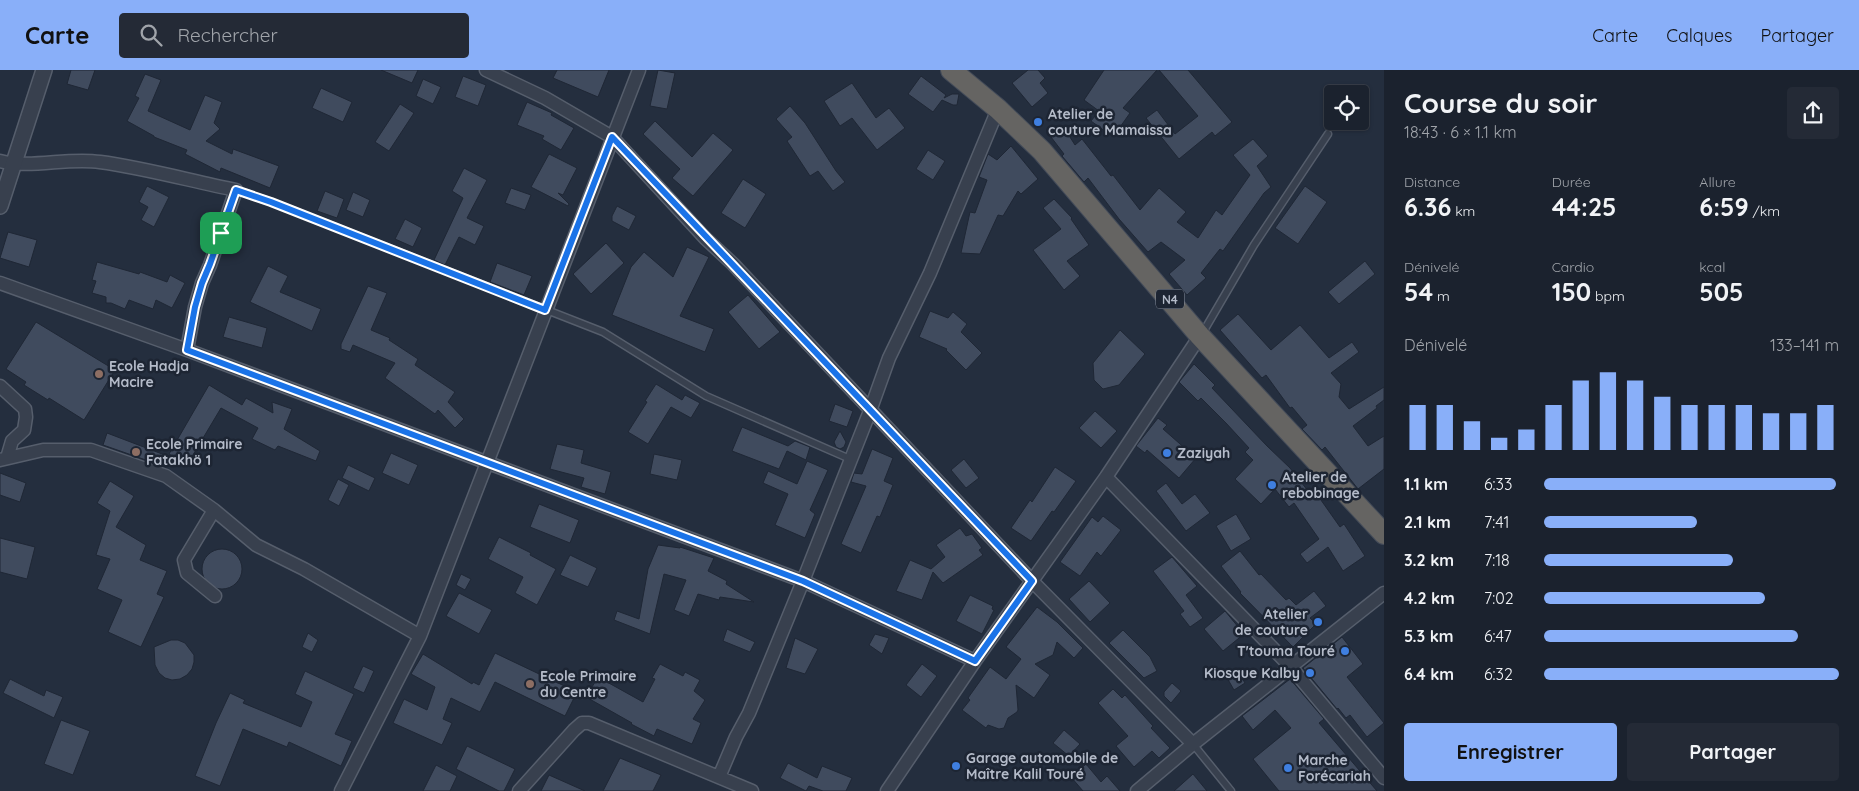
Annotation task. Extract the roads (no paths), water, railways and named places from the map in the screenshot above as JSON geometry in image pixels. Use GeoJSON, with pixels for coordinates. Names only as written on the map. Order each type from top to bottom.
{"type":"FeatureCollection","features":[{"type":"Feature","properties":{"kind":"highway","name":"N4"},"geometry":{"type":"LineString","coordinates":[[951,70],[998,109],[1042,151],[1200,336],[1384,534]]}},
{"type":"Feature","properties":{"kind":"street"},"geometry":{"type":"LineString","coordinates":[[0,206],[6,163],[44,70]]}},
{"type":"Feature","properties":{"kind":"street"},"geometry":{"type":"LineString","coordinates":[[486,70],[544,98],[612,137],[1032,581],[1192,744]]}},
{"type":"Feature","properties":{"kind":"street"},"geometry":{"type":"LineString","coordinates":[[341,791],[420,636],[639,70]]}},
{"type":"Feature","properties":{"kind":"street"},"geometry":{"type":"LineString","coordinates":[[719,777],[803,581],[889,358],[930,273],[998,109]]}},
{"type":"Feature","properties":{"kind":"street"},"geometry":{"type":"LineString","coordinates":[[6,163],[98,161],[236,190],[195,307],[187,350]]}},
{"type":"Feature","properties":{"kind":"street"},"geometry":{"type":"LineString","coordinates":[[0,283],[187,350],[803,581],[975,661]]}},
{"type":"Feature","properties":{"kind":"street"},"geometry":{"type":"LineString","coordinates":[[887,791],[975,661],[1106,477],[1200,336]]}},
{"type":"Feature","properties":{"kind":"street"},"geometry":{"type":"LineString","coordinates":[[0,386],[25,409],[26,417],[24,430],[12,441],[2,458]]}},
{"type":"Feature","properties":{"kind":"street"},"geometry":{"type":"LineString","coordinates":[[2,458],[43,450],[91,450],[166,476],[214,510],[256,545],[304,569],[420,636]]}},
{"type":"Feature","properties":{"kind":"street"},"geometry":{"type":"LineString","coordinates":[[1106,477],[1290,666],[1384,778]]}},
{"type":"Feature","properties":{"kind":"street"},"geometry":{"type":"LineString","coordinates":[[214,510],[184,560],[187,573],[214,596]]}},
{"type":"Feature","properties":{"kind":"street"},"geometry":{"type":"LineString","coordinates":[[1137,791],[1192,744],[1384,593]]}},
{"type":"Feature","properties":{"kind":"street"},"geometry":{"type":"LineString","coordinates":[[519,791],[582,724],[589,723],[752,791]]}},
{"type":"Feature","properties":{"kind":"lane"},"geometry":{"type":"LineString","coordinates":[[1200,336],[1254,245],[1328,134]]}},
{"type":"Feature","properties":{"kind":"lane"},"geometry":{"type":"LineString","coordinates":[[236,190],[603,332],[706,396],[850,459]]}},
{"type":"Feature","properties":{"kind":"lane"},"geometry":{"type":"LineString","coordinates":[[1192,744],[1231,791]]}},
{"type":"Feature","properties":{"kind":"place","name":"Atelier de couture Mamaissa"},"geometry":{"type":"Point","coordinates":[1038,122]}},
{"type":"Feature","properties":{"kind":"place","name":"Ecole Hadja Macire"},"geometry":{"type":"Point","coordinates":[99,374]}},
{"type":"Feature","properties":{"kind":"place","name":"Ecole Primaire Fatakhö 1"},"geometry":{"type":"Point","coordinates":[136,452]}},
{"type":"Feature","properties":{"kind":"place","name":"Zaziyah"},"geometry":{"type":"Point","coordinates":[1167,453]}},
{"type":"Feature","properties":{"kind":"place","name":"Atelier de rebobinage"},"geometry":{"type":"Point","coordinates":[1272,485]}},
{"type":"Feature","properties":{"kind":"place","name":"Atelier de couture"},"geometry":{"type":"Point","coordinates":[1318,622]}},
{"type":"Feature","properties":{"kind":"place","name":"T'touma Touré"},"geometry":{"type":"Point","coordinates":[1345,651]}},
{"type":"Feature","properties":{"kind":"place","name":"Kiosque Kalby"},"geometry":{"type":"Point","coordinates":[1310,673]}},
{"type":"Feature","properties":{"kind":"place","name":"Ecole Primaire du Centre"},"geometry":{"type":"Point","coordinates":[530,684]}},
{"type":"Feature","properties":{"kind":"place","name":"Garage automobile de Maître Kalil Touré"},"geometry":{"type":"Point","coordinates":[956,766]}},
{"type":"Feature","properties":{"kind":"place","name":"Marche Forécariah"},"geometry":{"type":"Point","coordinates":[1288,768]}}]}
